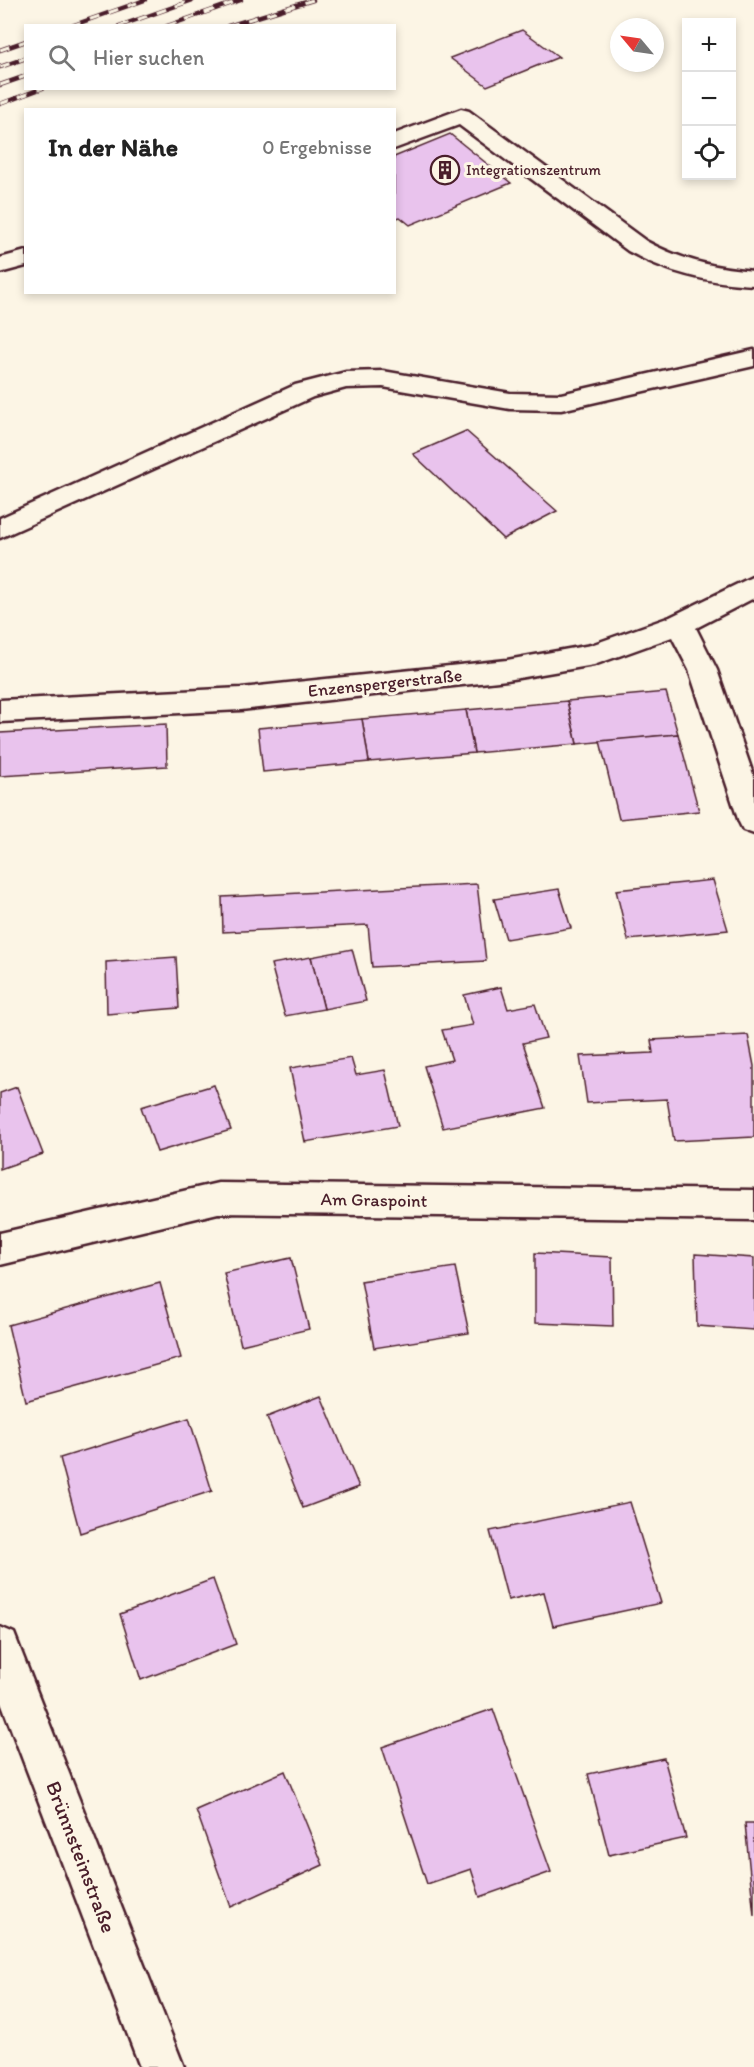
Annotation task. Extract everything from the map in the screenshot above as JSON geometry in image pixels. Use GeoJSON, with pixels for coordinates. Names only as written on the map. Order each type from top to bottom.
{"type":"FeatureCollection","features":[{"type":"Feature","properties":{"kind":"street"},"geometry":{"type":"LineString","coordinates":[[396,141],[460,116],[637,246],[662,261],[698,273],[754,278]]}},
{"type":"Feature","properties":{"kind":"street"},"geometry":{"type":"LineString","coordinates":[[0,266],[24,259]]}},
{"type":"Feature","properties":{"kind":"street"},"geometry":{"type":"LineString","coordinates":[[0,529],[304,391],[346,380],[382,379],[510,401],[561,402],[754,358]]}},
{"type":"Feature","properties":{"kind":"street","name":"Enzenspergerstraße"},"geometry":{"type":"LineString","coordinates":[[0,711],[23,708],[241,699],[507,670],[594,655],[680,624],[754,586]]}},
{"type":"Feature","properties":{"kind":"street"},"geometry":{"type":"LineString","coordinates":[[680,624],[703,670],[754,822]]}},
{"type":"Feature","properties":{"kind":"street","name":"Am Graspoint"},"geometry":{"type":"LineString","coordinates":[[0,1250],[218,1198],[754,1205]]}},
{"type":"Feature","properties":{"kind":"street","name":"Brünnsteinstraße"},"geometry":{"type":"LineString","coordinates":[[0,1647],[162,2067]]}},
{"type":"Feature","properties":{"kind":"building"},"geometry":{"type":"Polygon","coordinates":[[[522,30],[559,57],[487,86],[450,58],[522,30]]]}},
{"type":"Feature","properties":{"kind":"building","name":"Integrationszentrum"},"geometry":{"type":"Polygon","coordinates":[[[450,134],[511,183],[410,225],[400,217],[396,218],[396,156],[450,134]]]}},
{"type":"Feature","properties":{"kind":"building"},"geometry":{"type":"Polygon","coordinates":[[[466,431],[557,511],[503,539],[413,454],[466,431]]]}},
{"type":"Feature","properties":{"kind":"building"},"geometry":{"type":"Polygon","coordinates":[[[666,692],[678,734],[577,744],[567,701],[666,692]]]}},
{"type":"Feature","properties":{"kind":"building"},"geometry":{"type":"Polygon","coordinates":[[[567,701],[577,744],[474,753],[466,710],[567,701]]]}},
{"type":"Feature","properties":{"kind":"building"},"geometry":{"type":"Polygon","coordinates":[[[466,710],[474,753],[369,762],[362,719],[466,710]]]}},
{"type":"Feature","properties":{"kind":"building"},"geometry":{"type":"Polygon","coordinates":[[[362,719],[369,762],[263,772],[258,728],[362,719]]]}},
{"type":"Feature","properties":{"kind":"building"},"geometry":{"type":"Polygon","coordinates":[[[166,724],[167,766],[0,776],[0,733],[166,724]]]}},
{"type":"Feature","properties":{"kind":"building"},"geometry":{"type":"Polygon","coordinates":[[[678,734],[699,811],[619,819],[600,741],[678,734]]]}},
{"type":"Feature","properties":{"kind":"building"},"geometry":{"type":"Polygon","coordinates":[[[713,880],[728,930],[628,940],[616,890],[713,880]]]}},
{"type":"Feature","properties":{"kind":"building"},"geometry":{"type":"Polygon","coordinates":[[[477,884],[486,961],[372,967],[368,925],[223,932],[222,897],[477,884]]]}},
{"type":"Feature","properties":{"kind":"building"},"geometry":{"type":"Polygon","coordinates":[[[559,889],[571,928],[506,939],[494,899],[559,889]]]}},
{"type":"Feature","properties":{"kind":"building"},"geometry":{"type":"Polygon","coordinates":[[[352,949],[366,1001],[324,1009],[311,957],[352,949]]]}},
{"type":"Feature","properties":{"kind":"building"},"geometry":{"type":"Polygon","coordinates":[[[176,957],[179,1008],[107,1014],[106,962],[176,957]]]}},
{"type":"Feature","properties":{"kind":"building"},"geometry":{"type":"Polygon","coordinates":[[[311,957],[324,1009],[285,1016],[271,964],[311,957]]]}},
{"type":"Feature","properties":{"kind":"building"},"geometry":{"type":"Polygon","coordinates":[[[501,987],[508,1009],[535,1004],[546,1038],[523,1043],[545,1108],[443,1128],[424,1066],[452,1060],[442,1030],[473,1025],[464,995],[501,987]]]}},
{"type":"Feature","properties":{"kind":"building"},"geometry":{"type":"Polygon","coordinates":[[[748,1035],[754,1066],[754,1137],[674,1141],[667,1099],[587,1103],[580,1056],[653,1053],[651,1040],[748,1035]]]}},
{"type":"Feature","properties":{"kind":"building"},"geometry":{"type":"Polygon","coordinates":[[[351,1058],[356,1075],[385,1070],[398,1126],[305,1142],[290,1068],[351,1058]]]}},
{"type":"Feature","properties":{"kind":"building"},"geometry":{"type":"Polygon","coordinates":[[[214,1085],[231,1130],[157,1152],[141,1107],[214,1085]]]}},
{"type":"Feature","properties":{"kind":"building"},"geometry":{"type":"Polygon","coordinates":[[[17,1087],[43,1154],[0,1169],[0,1093],[17,1087]]]}},
{"type":"Feature","properties":{"kind":"building"},"geometry":{"type":"Polygon","coordinates":[[[535,1253],[612,1257],[613,1326],[535,1323],[535,1253]]]}},
{"type":"Feature","properties":{"kind":"building"},"geometry":{"type":"Polygon","coordinates":[[[695,1254],[754,1258],[754,1330],[697,1326],[695,1254]]]}},
{"type":"Feature","properties":{"kind":"building"},"geometry":{"type":"Polygon","coordinates":[[[291,1258],[309,1329],[241,1345],[224,1273],[291,1258]]]}},
{"type":"Feature","properties":{"kind":"building"},"geometry":{"type":"Polygon","coordinates":[[[455,1267],[469,1333],[374,1348],[361,1281],[455,1267]]]}},
{"type":"Feature","properties":{"kind":"building"},"geometry":{"type":"Polygon","coordinates":[[[160,1283],[181,1358],[26,1401],[8,1325],[160,1283]]]}},
{"type":"Feature","properties":{"kind":"building"},"geometry":{"type":"Polygon","coordinates":[[[321,1396],[359,1487],[303,1508],[267,1417],[321,1396]]]}},
{"type":"Feature","properties":{"kind":"building"},"geometry":{"type":"Polygon","coordinates":[[[189,1418],[212,1491],[80,1533],[60,1458],[189,1418]]]}},
{"type":"Feature","properties":{"kind":"building"},"geometry":{"type":"Polygon","coordinates":[[[630,1502],[661,1603],[553,1626],[544,1592],[508,1600],[490,1531],[630,1502]]]}},
{"type":"Feature","properties":{"kind":"building"},"geometry":{"type":"Polygon","coordinates":[[[213,1579],[236,1644],[141,1680],[120,1614],[213,1579]]]}},
{"type":"Feature","properties":{"kind":"building"},"geometry":{"type":"Polygon","coordinates":[[[493,1709],[551,1872],[480,1897],[471,1869],[427,1884],[382,1747],[493,1709]]]}},
{"type":"Feature","properties":{"kind":"building"},"geometry":{"type":"Polygon","coordinates":[[[664,1758],[686,1838],[609,1855],[588,1774],[664,1758]]]}},
{"type":"Feature","properties":{"kind":"building"},"geometry":{"type":"Polygon","coordinates":[[[285,1771],[323,1865],[231,1907],[196,1810],[285,1771]]]}},
{"type":"Feature","properties":{"kind":"building"},"geometry":{"type":"Polygon","coordinates":[[[745,1823],[754,1823],[754,1916],[745,1823]]]}},
{"type":"Feature","properties":{"kind":"railway"},"geometry":{"type":"LineString","coordinates":[[77,24],[145,0]]}},
{"type":"Feature","properties":{"kind":"railway"},"geometry":{"type":"LineString","coordinates":[[125,24],[193,0]]}},
{"type":"Feature","properties":{"kind":"railway"},"geometry":{"type":"LineString","coordinates":[[173,24],[241,0]]}},
{"type":"Feature","properties":{"kind":"railway"},"geometry":{"type":"LineString","coordinates":[[235,24],[313,0]]}},
{"type":"Feature","properties":{"kind":"railway"},"geometry":{"type":"LineString","coordinates":[[0,50],[24,42]]}},
{"type":"Feature","properties":{"kind":"railway"},"geometry":{"type":"LineString","coordinates":[[0,67],[24,59]]}},
{"type":"Feature","properties":{"kind":"railway"},"geometry":{"type":"LineString","coordinates":[[0,85],[24,77]]}},
{"type":"Feature","properties":{"kind":"railway"},"geometry":{"type":"LineString","coordinates":[[0,104],[38,90]]}},
{"type":"Feature","properties":{"kind":"place","name":"Integrationszentrum"},"geometry":{"type":"Point","coordinates":[445,170]}}]}
